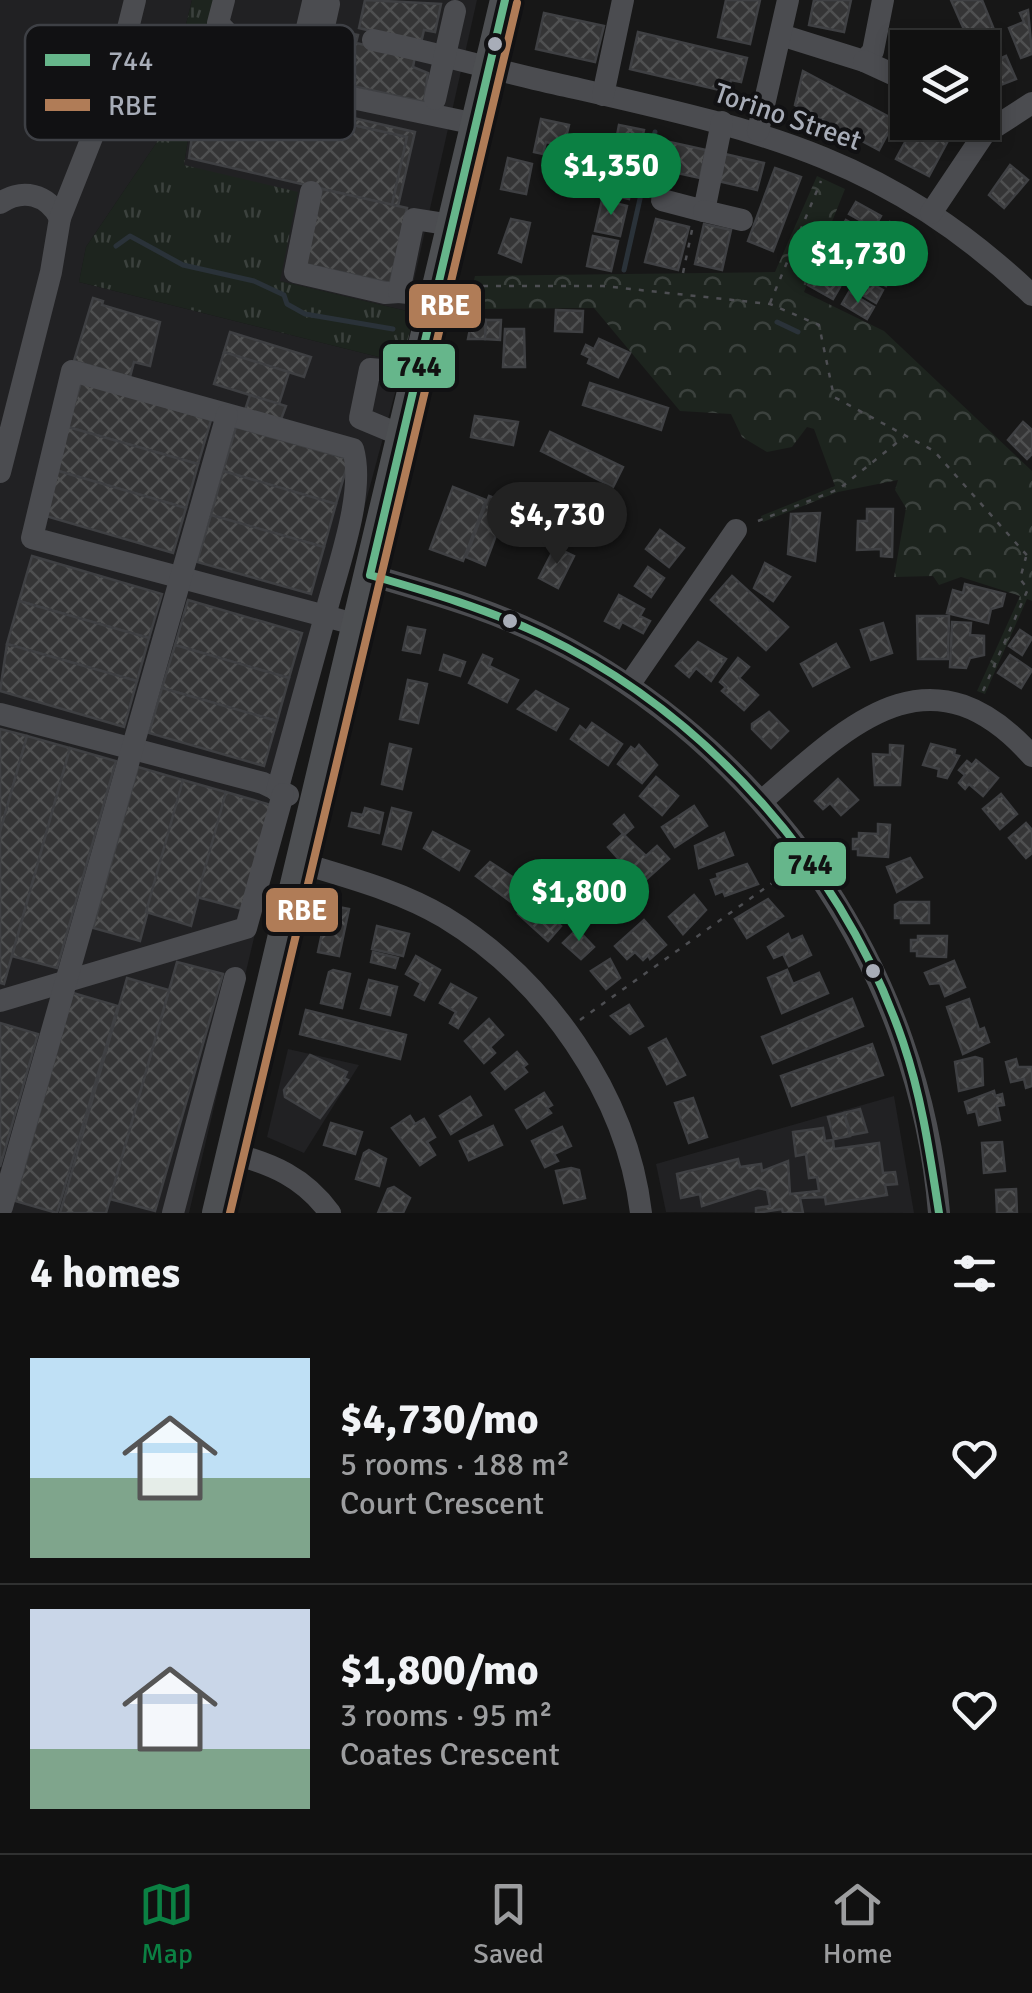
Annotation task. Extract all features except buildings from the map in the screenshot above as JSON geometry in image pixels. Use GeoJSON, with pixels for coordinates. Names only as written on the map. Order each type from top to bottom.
{"type":"FeatureCollection","features":[{"type":"Feature","properties":{"kind":"main road"},"geometry":{"type":"LineString","coordinates":[[217,1213],[505,0]]}},
{"type":"Feature","properties":{"kind":"street"},"geometry":{"type":"LineString","coordinates":[[128,25],[134,0]]}},
{"type":"Feature","properties":{"kind":"street"},"geometry":{"type":"LineString","coordinates":[[220,25],[224,0]]}},
{"type":"Feature","properties":{"kind":"street"},"geometry":{"type":"LineString","coordinates":[[604,94],[623,0]]}},
{"type":"Feature","properties":{"kind":"street"},"geometry":{"type":"LineString","coordinates":[[758,131],[788,0]]}},
{"type":"Feature","properties":{"kind":"street"},"geometry":{"type":"LineString","coordinates":[[864,60],[874,50],[883,0]]}},
{"type":"Feature","properties":{"kind":"street"},"geometry":{"type":"LineString","coordinates":[[435,100],[455,11]]}},
{"type":"Feature","properties":{"kind":"street"},"geometry":{"type":"LineString","coordinates":[[780,36],[864,60],[890,73]]}},
{"type":"Feature","properties":{"kind":"street","name":"Torino Street"},"geometry":{"type":"LineString","coordinates":[[373,40],[758,131],[830,158],[931,212],[1032,295]]}},
{"type":"Feature","properties":{"kind":"street"},"geometry":{"type":"LineString","coordinates":[[355,99],[476,124]]}},
{"type":"Feature","properties":{"kind":"street"},"geometry":{"type":"LineString","coordinates":[[931,212],[984,134],[1032,103]]}},
{"type":"Feature","properties":{"kind":"street"},"geometry":{"type":"LineString","coordinates":[[704,211],[722,122]]}},
{"type":"Feature","properties":{"kind":"street"},"geometry":{"type":"LineString","coordinates":[[0,472],[51,272],[60,218],[91,140]]}},
{"type":"Feature","properties":{"kind":"street"},"geometry":{"type":"LineString","coordinates":[[310,192],[295,272],[384,293],[436,296]]}},
{"type":"Feature","properties":{"kind":"street"},"geometry":{"type":"LineString","coordinates":[[0,203],[16,194],[32,194],[45,200],[60,218]]}},
{"type":"Feature","properties":{"kind":"street"},"geometry":{"type":"LineString","coordinates":[[662,200],[742,220]]}},
{"type":"Feature","properties":{"kind":"street"},"geometry":{"type":"LineString","coordinates":[[398,292],[414,220],[452,225]]}},
{"type":"Feature","properties":{"kind":"street"},"geometry":{"type":"LineString","coordinates":[[403,436],[360,418],[370,370],[418,373]]}},
{"type":"Feature","properties":{"kind":"street"},"geometry":{"type":"LineString","coordinates":[[0,1001],[246,928],[325,616],[356,488],[353,449],[72,371],[32,538],[325,616],[358,625]]}},
{"type":"Feature","properties":{"kind":"street"},"geometry":{"type":"LineString","coordinates":[[8,1209],[227,415]]}},
{"type":"Feature","properties":{"kind":"street"},"geometry":{"type":"LineString","coordinates":[[629,685],[736,530]]}},
{"type":"Feature","properties":{"kind":"street"},"geometry":{"type":"LineString","coordinates":[[370,576],[439,594],[568,648],[629,685],[699,738],[763,800],[807,858],[853,930],[904,1040],[922,1104],[939,1213]]}},
{"type":"Feature","properties":{"kind":"street"},"geometry":{"type":"LineString","coordinates":[[763,800],[846,728],[875,711],[937,701],[972,710],[1010,733],[1032,756]]}},
{"type":"Feature","properties":{"kind":"street"},"geometry":{"type":"LineString","coordinates":[[0,714],[316,800]]}},
{"type":"Feature","properties":{"kind":"street"},"geometry":{"type":"LineString","coordinates":[[301,863],[365,882],[445,918],[499,959],[547,1006],[608,1103],[629,1159],[641,1213]]}},
{"type":"Feature","properties":{"kind":"street"},"geometry":{"type":"LineString","coordinates":[[173,1213],[235,978]]}},
{"type":"Feature","properties":{"kind":"street"},"geometry":{"type":"LineString","coordinates":[[231,1153],[272,1164],[292,1176],[312,1190],[330,1213]]}},
{"type":"Feature","properties":{"kind":"path"},"geometry":{"type":"LineString","coordinates":[[907,30],[908,24]]}},
{"type":"Feature","properties":{"kind":"path"},"geometry":{"type":"LineString","coordinates":[[770,304],[830,158]]}},
{"type":"Feature","properties":{"kind":"path"},"geometry":{"type":"LineString","coordinates":[[683,273],[695,216],[704,211]]}},
{"type":"Feature","properties":{"kind":"path"},"geometry":{"type":"LineString","coordinates":[[470,286],[603,286],[770,304],[818,325],[834,397],[934,451],[1032,561]]}},
{"type":"Feature","properties":{"kind":"path"},"geometry":{"type":"LineString","coordinates":[[758,521],[839,488],[906,436]]}},
{"type":"Feature","properties":{"kind":"path"},"geometry":{"type":"LineString","coordinates":[[972,710],[1028,588],[1020,579],[1027,555]]}},
{"type":"Feature","properties":{"kind":"path"},"geometry":{"type":"LineString","coordinates":[[576,1024],[807,858]]}},
{"type":"Feature","properties":{"kind":"shaded area"},"geometry":{"type":"Polygon","coordinates":[[[0,0],[192,0],[186,25],[25,25],[25,140],[157,140],[86,247],[79,282],[403,363],[291,781],[189,1213],[0,1213],[0,0]]]}},
{"type":"Feature","properties":{"kind":"shaded area"},"geometry":{"type":"Polygon","coordinates":[[[217,0],[477,0],[407,311],[279,281],[184,165],[188,140],[355,140],[355,25],[210,25],[217,0]]]}},
{"type":"Feature","properties":{"kind":"shaded area"},"geometry":{"type":"Polygon","coordinates":[[[288,1049],[359,1065],[304,1153],[267,1137],[288,1049]]]}},
{"type":"Feature","properties":{"kind":"shaded area"},"geometry":{"type":"Polygon","coordinates":[[[894,1096],[914,1213],[666,1212],[656,1164],[894,1096]]]}},
{"type":"Feature","properties":{"kind":"green space"},"geometry":{"type":"Polygon","coordinates":[[[192,0],[217,0],[210,25],[186,25],[192,0]]]}},
{"type":"Feature","properties":{"kind":"green space"},"geometry":{"type":"Polygon","coordinates":[[[188,140],[184,165],[298,192],[280,281],[407,311],[410,298],[416,304],[403,363],[79,282],[86,247],[157,142],[188,140]]]}},
{"type":"Feature","properties":{"kind":"green space"},"geometry":{"type":"Polygon","coordinates":[[[817,176],[845,189],[804,292],[884,331],[1032,471],[1032,601],[1027,599],[985,694],[977,691],[1020,596],[961,577],[939,585],[933,576],[894,577],[906,508],[895,490],[898,480],[838,492],[763,522],[761,516],[835,486],[814,429],[807,427],[792,447],[767,452],[742,437],[731,414],[680,411],[594,308],[467,309],[475,276],[775,272],[817,176]]]}},
{"type":"Feature","properties":{"kind":"waterway"},"geometry":{"type":"LineString","coordinates":[[624,270],[655,132]]}},
{"type":"Feature","properties":{"kind":"waterway"},"geometry":{"type":"LineString","coordinates":[[116,246],[130,236],[183,265],[254,281],[284,295],[287,304],[305,314],[393,329]]}},
{"type":"Feature","properties":{"kind":"waterway"},"geometry":{"type":"LineString","coordinates":[[777,322],[798,332]]}},
{"type":"Feature","properties":{"kind":"transit line","name":"744"},"geometry":{"type":"LineString","coordinates":[[505,0],[370,575],[500,617],[602,668],[660,708],[713,753],[762,803],[806,858],[845,917],[877,978],[915,1084],[939,1213]]}},
{"type":"Feature","properties":{"kind":"transit line","name":"RBE"},"geometry":{"type":"LineString","coordinates":[[230,1213],[517,3]]}}]}
